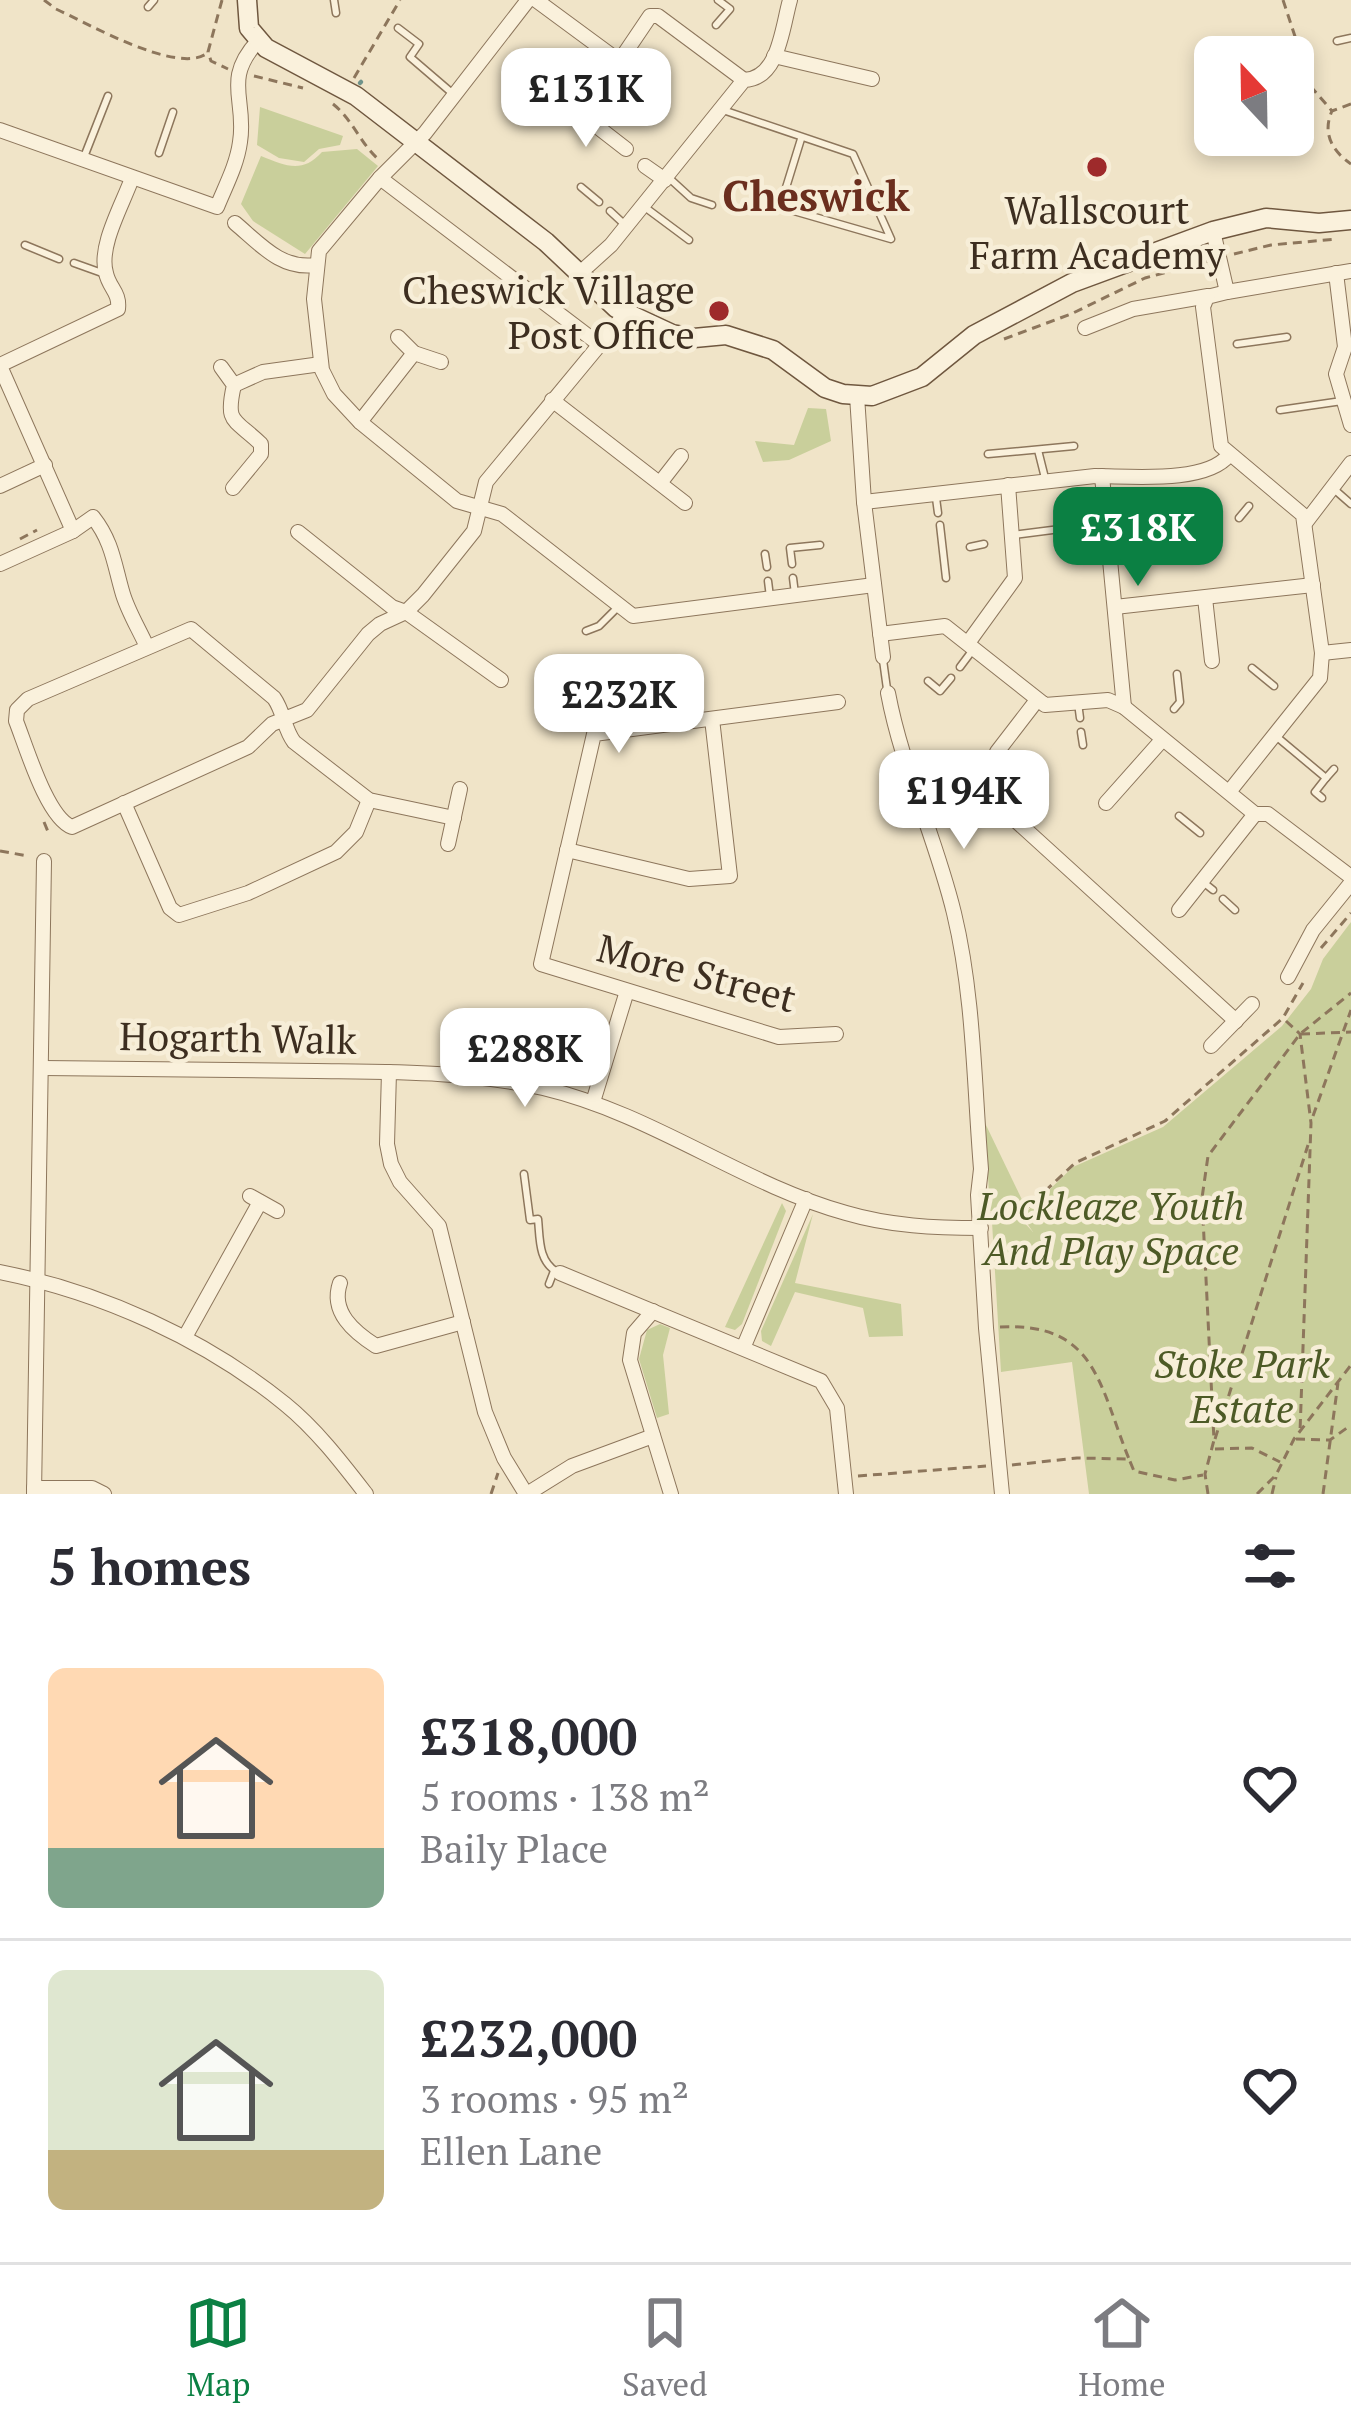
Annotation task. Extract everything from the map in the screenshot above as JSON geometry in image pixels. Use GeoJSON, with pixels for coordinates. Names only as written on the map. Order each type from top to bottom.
{"type":"FeatureCollection","features":[{"type":"Feature","properties":{"kind":"street"},"geometry":{"type":"LineString","coordinates":[[247,0],[245,16],[258,41],[414,141],[625,314],[672,334],[726,335],[773,350],[825,388],[857,397],[885,393],[922,377],[974,335],[1072,283],[1214,231],[1266,218],[1319,223],[1351,220]]}},
{"type":"Feature","properties":{"kind":"street"},"geometry":{"type":"LineString","coordinates":[[616,59],[532,0],[425,133],[319,250],[314,299],[321,364],[334,394],[360,422],[457,501],[502,514],[633,616],[769,589],[874,585]]}},
{"type":"Feature","properties":{"kind":"street"},"geometry":{"type":"LineString","coordinates":[[576,111],[660,0]]}},
{"type":"Feature","properties":{"kind":"street"},"geometry":{"type":"LineString","coordinates":[[580,273],[643,206],[744,80],[760,77],[771,67],[790,0]]}},
{"type":"Feature","properties":{"kind":"street"},"geometry":{"type":"LineString","coordinates":[[650,16],[703,41],[744,80]]}},
{"type":"Feature","properties":{"kind":"street"},"geometry":{"type":"LineString","coordinates":[[0,130],[144,177],[217,207],[240,142],[238,72],[258,41]]}},
{"type":"Feature","properties":{"kind":"street"},"geometry":{"type":"LineString","coordinates":[[774,56],[872,79]]}},
{"type":"Feature","properties":{"kind":"street"},"geometry":{"type":"LineString","coordinates":[[549,110],[559,98],[626,149]]}},
{"type":"Feature","properties":{"kind":"street"},"geometry":{"type":"LineString","coordinates":[[645,166],[666,178]]}},
{"type":"Feature","properties":{"kind":"street"},"geometry":{"type":"LineString","coordinates":[[384,173],[600,345]]}},
{"type":"Feature","properties":{"kind":"street"},"geometry":{"type":"LineString","coordinates":[[73,531],[0,365],[110,316],[120,302],[106,274],[106,252],[144,177]]}},
{"type":"Feature","properties":{"kind":"street"},"geometry":{"type":"LineString","coordinates":[[236,224],[280,260],[298,268],[316,265]]}},
{"type":"Feature","properties":{"kind":"street"},"geometry":{"type":"LineString","coordinates":[[1214,231],[1222,257],[1220,294]]}},
{"type":"Feature","properties":{"kind":"street"},"geometry":{"type":"LineString","coordinates":[[1085,328],[1132,309],[1344,272],[1345,347],[1336,369],[1351,425]]}},
{"type":"Feature","properties":{"kind":"street"},"geometry":{"type":"LineString","coordinates":[[1220,294],[1203,301],[1203,307],[1214,348],[1221,446],[1262,489],[1299,508],[1306,522],[1322,653],[1320,678],[1229,792]]}},
{"type":"Feature","properties":{"kind":"street"},"geometry":{"type":"LineString","coordinates":[[454,818],[369,800],[294,742],[285,720],[274,698],[191,629],[28,699],[17,710],[16,721],[42,786],[64,825],[71,826],[241,750],[262,731],[285,720],[307,710],[368,634],[406,612],[474,531],[486,482],[625,314]]}},
{"type":"Feature","properties":{"kind":"street"},"geometry":{"type":"LineString","coordinates":[[398,337],[414,353],[441,362]]}},
{"type":"Feature","properties":{"kind":"street"},"geometry":{"type":"LineString","coordinates":[[360,422],[414,353]]}},
{"type":"Feature","properties":{"kind":"street"},"geometry":{"type":"LineString","coordinates":[[234,385],[263,372],[321,364]]}},
{"type":"Feature","properties":{"kind":"street"},"geometry":{"type":"LineString","coordinates":[[221,367],[234,385]]}},
{"type":"Feature","properties":{"kind":"street"},"geometry":{"type":"LineString","coordinates":[[233,488],[261,454],[260,444],[227,412],[234,385]]}},
{"type":"Feature","properties":{"kind":"street"},"geometry":{"type":"LineString","coordinates":[[857,397],[883,657]]}},
{"type":"Feature","properties":{"kind":"street"},"geometry":{"type":"LineString","coordinates":[[552,400],[685,503]]}},
{"type":"Feature","properties":{"kind":"street"},"geometry":{"type":"LineString","coordinates":[[864,502],[1102,476],[1203,471],[1220,467],[1229,455]]}},
{"type":"Feature","properties":{"kind":"street"},"geometry":{"type":"LineString","coordinates":[[660,483],[681,456]]}},
{"type":"Feature","properties":{"kind":"street"},"geometry":{"type":"LineString","coordinates":[[1306,522],[1351,463]]}},
{"type":"Feature","properties":{"kind":"street"},"geometry":{"type":"LineString","coordinates":[[0,487],[45,465]]}},
{"type":"Feature","properties":{"kind":"street"},"geometry":{"type":"LineString","coordinates":[[1102,476],[1124,707]]}},
{"type":"Feature","properties":{"kind":"street"},"geometry":{"type":"LineString","coordinates":[[971,646],[1012,587],[1016,567],[1008,539],[1008,485]]}},
{"type":"Feature","properties":{"kind":"street"},"geometry":{"type":"LineString","coordinates":[[0,564],[93,517],[119,566],[122,592],[147,647]]}},
{"type":"Feature","properties":{"kind":"street"},"geometry":{"type":"LineString","coordinates":[[298,532],[392,607],[406,612],[501,680]]}},
{"type":"Feature","properties":{"kind":"street"},"geometry":{"type":"LineString","coordinates":[[1115,608],[1313,585]]}},
{"type":"Feature","properties":{"kind":"street"},"geometry":{"type":"LineString","coordinates":[[1205,598],[1212,661]]}},
{"type":"Feature","properties":{"kind":"street"},"geometry":{"type":"LineString","coordinates":[[880,634],[945,626],[1037,700],[1078,711],[1108,700],[1124,707],[1255,814],[1268,814],[1351,880],[1313,930],[1288,977]]}},
{"type":"Feature","properties":{"kind":"street"},"geometry":{"type":"LineString","coordinates":[[1322,653],[1351,650]]}},
{"type":"Feature","properties":{"kind":"street"},"geometry":{"type":"LineString","coordinates":[[888,692],[941,863],[962,952],[981,1169],[986,1328],[1002,1494]]}},
{"type":"Feature","properties":{"kind":"street"},"geometry":{"type":"LineString","coordinates":[[997,752],[1037,700]]}},
{"type":"Feature","properties":{"kind":"street"},"geometry":{"type":"LineString","coordinates":[[712,719],[730,876],[689,879],[567,850],[594,734],[838,702]]}},
{"type":"Feature","properties":{"kind":"street"},"geometry":{"type":"LineString","coordinates":[[1106,803],[1158,736]]}},
{"type":"Feature","properties":{"kind":"street"},"geometry":{"type":"LineString","coordinates":[[916,790],[939,781],[980,788],[1236,1021]]}},
{"type":"Feature","properties":{"kind":"street"},"geometry":{"type":"LineString","coordinates":[[448,844],[460,789]]}},
{"type":"Feature","properties":{"kind":"street"},"geometry":{"type":"LineString","coordinates":[[124,803],[170,908],[179,915],[248,893],[336,852],[356,832],[369,800]]}},
{"type":"Feature","properties":{"kind":"street"},"geometry":{"type":"LineString","coordinates":[[1179,910],[1208,886],[1218,850],[1255,814]]}},
{"type":"Feature","properties":{"kind":"street","name":"More Street"},"geometry":{"type":"LineString","coordinates":[[567,850],[542,964],[779,1037],[836,1034]]}},
{"type":"Feature","properties":{"kind":"street"},"geometry":{"type":"LineString","coordinates":[[44,866],[34,1491],[92,1488],[104,1494]]}},
{"type":"Feature","properties":{"kind":"street"},"geometry":{"type":"LineString","coordinates":[[592,1102],[627,991]]}},
{"type":"Feature","properties":{"kind":"street"},"geometry":{"type":"LineString","coordinates":[[1211,1046],[1252,1004]]}},
{"type":"Feature","properties":{"kind":"street","name":"Hogarth Walk"},"geometry":{"type":"LineString","coordinates":[[43,1068],[389,1072],[509,1082],[592,1102],[650,1124],[846,1214],[898,1224],[982,1222]]}},
{"type":"Feature","properties":{"kind":"street"},"geometry":{"type":"LineString","coordinates":[[389,1072],[389,1158],[400,1182],[439,1226],[485,1412],[504,1458],[527,1494],[572,1466],[653,1436]]}},
{"type":"Feature","properties":{"kind":"street"},"geometry":{"type":"LineString","coordinates":[[185,1337],[255,1199],[277,1211]]}},
{"type":"Feature","properties":{"kind":"street"},"geometry":{"type":"LineString","coordinates":[[744,1346],[806,1199]]}},
{"type":"Feature","properties":{"kind":"street"},"geometry":{"type":"LineString","coordinates":[[0,1272],[111,1306],[185,1337],[286,1405],[366,1494]]}},
{"type":"Feature","properties":{"kind":"street"},"geometry":{"type":"LineString","coordinates":[[554,1276],[744,1346],[825,1384],[838,1415],[845,1486]]}},
{"type":"Feature","properties":{"kind":"street"},"geometry":{"type":"LineString","coordinates":[[340,1283],[338,1309],[369,1348],[463,1322]]}},
{"type":"Feature","properties":{"kind":"street"},"geometry":{"type":"LineString","coordinates":[[653,1311],[638,1325],[630,1352],[671,1494]]}},
{"type":"Feature","properties":{"kind":"lane"},"geometry":{"type":"LineString","coordinates":[[334,0],[336,13]]}},
{"type":"Feature","properties":{"kind":"lane"},"geometry":{"type":"LineString","coordinates":[[716,25],[730,9],[718,0]]}},
{"type":"Feature","properties":{"kind":"lane"},"geometry":{"type":"LineString","coordinates":[[398,28],[419,44],[410,56],[455,96]]}},
{"type":"Feature","properties":{"kind":"lane"},"geometry":{"type":"LineString","coordinates":[[1337,41],[1351,38]]}},
{"type":"Feature","properties":{"kind":"lane"},"geometry":{"type":"LineString","coordinates":[[83,160],[108,96]]}},
{"type":"Feature","properties":{"kind":"lane"},"geometry":{"type":"LineString","coordinates":[[720,109],[794,130],[801,139],[853,154],[891,239],[780,207],[801,139]]}},
{"type":"Feature","properties":{"kind":"lane"},"geometry":{"type":"LineString","coordinates":[[159,153],[173,112]]}},
{"type":"Feature","properties":{"kind":"lane"},"geometry":{"type":"LineString","coordinates":[[666,178],[691,198],[712,205]]}},
{"type":"Feature","properties":{"kind":"lane"},"geometry":{"type":"LineString","coordinates":[[580,187],[599,202]]}},
{"type":"Feature","properties":{"kind":"lane"},"geometry":{"type":"LineString","coordinates":[[643,206],[688,240]]}},
{"type":"Feature","properties":{"kind":"lane"},"geometry":{"type":"LineString","coordinates":[[610,211],[626,226]]}},
{"type":"Feature","properties":{"kind":"lane"},"geometry":{"type":"LineString","coordinates":[[25,245],[59,259]]}},
{"type":"Feature","properties":{"kind":"lane"},"geometry":{"type":"LineString","coordinates":[[74,263],[106,274]]}},
{"type":"Feature","properties":{"kind":"lane"},"geometry":{"type":"LineString","coordinates":[[1237,344],[1287,337]]}},
{"type":"Feature","properties":{"kind":"lane"},"geometry":{"type":"LineString","coordinates":[[1280,410],[1342,401]]}},
{"type":"Feature","properties":{"kind":"lane"},"geometry":{"type":"LineString","coordinates":[[988,454],[1074,446]]}},
{"type":"Feature","properties":{"kind":"lane"},"geometry":{"type":"LineString","coordinates":[[1038,450],[1046,482]]}},
{"type":"Feature","properties":{"kind":"lane"},"geometry":{"type":"LineString","coordinates":[[1332,488],[1351,504]]}},
{"type":"Feature","properties":{"kind":"lane"},"geometry":{"type":"LineString","coordinates":[[936,494],[938,513]]}},
{"type":"Feature","properties":{"kind":"lane"},"geometry":{"type":"LineString","coordinates":[[1239,518],[1249,506]]}},
{"type":"Feature","properties":{"kind":"lane"},"geometry":{"type":"LineString","coordinates":[[940,525],[946,578]]}},
{"type":"Feature","properties":{"kind":"lane"},"geometry":{"type":"LineString","coordinates":[[1008,539],[1068,528]]}},
{"type":"Feature","properties":{"kind":"lane"},"geometry":{"type":"LineString","coordinates":[[970,547],[984,544]]}},
{"type":"Feature","properties":{"kind":"lane"},"geometry":{"type":"LineString","coordinates":[[791,564],[790,548],[820,545]]}},
{"type":"Feature","properties":{"kind":"lane"},"geometry":{"type":"LineString","coordinates":[[765,554],[767,567]]}},
{"type":"Feature","properties":{"kind":"lane"},"geometry":{"type":"LineString","coordinates":[[586,631],[599,626],[619,605]]}},
{"type":"Feature","properties":{"kind":"lane"},"geometry":{"type":"LineString","coordinates":[[960,667],[971,646]]}},
{"type":"Feature","properties":{"kind":"lane"},"geometry":{"type":"LineString","coordinates":[[883,657],[888,692]]}},
{"type":"Feature","properties":{"kind":"lane"},"geometry":{"type":"LineString","coordinates":[[1252,668],[1274,686]]}},
{"type":"Feature","properties":{"kind":"lane"},"geometry":{"type":"LineString","coordinates":[[1174,709],[1180,701],[1177,674]]}},
{"type":"Feature","properties":{"kind":"lane"},"geometry":{"type":"LineString","coordinates":[[928,681],[940,691],[951,678]]}},
{"type":"Feature","properties":{"kind":"lane"},"geometry":{"type":"LineString","coordinates":[[1285,695],[1298,706]]}},
{"type":"Feature","properties":{"kind":"lane"},"geometry":{"type":"LineString","coordinates":[[1158,736],[1165,720]]}},
{"type":"Feature","properties":{"kind":"lane"},"geometry":{"type":"LineString","coordinates":[[1081,732],[1083,745]]}},
{"type":"Feature","properties":{"kind":"lane"},"geometry":{"type":"LineString","coordinates":[[1274,735],[1326,778]]}},
{"type":"Feature","properties":{"kind":"lane"},"geometry":{"type":"LineString","coordinates":[[1322,798],[1315,792],[1334,769]]}},
{"type":"Feature","properties":{"kind":"lane"},"geometry":{"type":"LineString","coordinates":[[1180,816],[1200,833]]}},
{"type":"Feature","properties":{"kind":"lane"},"geometry":{"type":"LineString","coordinates":[[1223,899],[1235,910]]}},
{"type":"Feature","properties":{"kind":"lane"},"geometry":{"type":"LineString","coordinates":[[537,1180],[525,1178],[530,1220],[540,1219],[542,1255],[554,1276]]}},
{"type":"Feature","properties":{"kind":"path"},"geometry":{"type":"LineString","coordinates":[[44,0],[56,10],[186,62],[208,52]]}},
{"type":"Feature","properties":{"kind":"path"},"geometry":{"type":"LineString","coordinates":[[56,10],[63,0]]}},
{"type":"Feature","properties":{"kind":"path"},"geometry":{"type":"LineString","coordinates":[[222,0],[208,52],[211,61],[305,89]]}},
{"type":"Feature","properties":{"kind":"path"},"geometry":{"type":"LineString","coordinates":[[384,173],[362,144],[336,94],[353,80],[400,0]]}},
{"type":"Feature","properties":{"kind":"path"},"geometry":{"type":"LineString","coordinates":[[1283,0],[1312,88],[1332,111]]}},
{"type":"Feature","properties":{"kind":"path"},"geometry":{"type":"LineString","coordinates":[[1332,111],[1351,104]]}},
{"type":"Feature","properties":{"kind":"path"},"geometry":{"type":"LineString","coordinates":[[1332,111],[1327,128],[1330,140],[1351,164]]}},
{"type":"Feature","properties":{"kind":"path"},"geometry":{"type":"LineString","coordinates":[[995,343],[1071,314],[1145,278],[1271,244],[1351,237]]}},
{"type":"Feature","properties":{"kind":"path"},"geometry":{"type":"LineString","coordinates":[[44,866],[44,836],[64,825]]}},
{"type":"Feature","properties":{"kind":"path"},"geometry":{"type":"LineString","coordinates":[[0,851],[32,856],[44,866]]}},
{"type":"Feature","properties":{"kind":"path"},"geometry":{"type":"LineString","coordinates":[[1318,953],[1351,914]]}},
{"type":"Feature","properties":{"kind":"path"},"geometry":{"type":"LineString","coordinates":[[982,1222],[1027,1208],[1075,1162],[1165,1121],[1283,1018],[1297,999],[1308,968]]}},
{"type":"Feature","properties":{"kind":"path"},"geometry":{"type":"LineString","coordinates":[[1208,1494],[1205,1474],[1214,1441],[1202,1198],[1208,1156],[1300,1034],[1351,993]]}},
{"type":"Feature","properties":{"kind":"path"},"geometry":{"type":"LineString","coordinates":[[1311,1123],[1351,1010]]}},
{"type":"Feature","properties":{"kind":"path"},"geometry":{"type":"LineString","coordinates":[[1283,1018],[1300,1034],[1311,1123],[1300,1432]]}},
{"type":"Feature","properties":{"kind":"path"},"geometry":{"type":"LineString","coordinates":[[1300,1034],[1351,1032]]}},
{"type":"Feature","properties":{"kind":"path"},"geometry":{"type":"LineString","coordinates":[[1214,1441],[1310,1138]]}},
{"type":"Feature","properties":{"kind":"path"},"geometry":{"type":"LineString","coordinates":[[986,1328],[1026,1326],[1062,1335],[1088,1358],[1134,1471],[1175,1480],[1205,1474]]}},
{"type":"Feature","properties":{"kind":"path"},"geometry":{"type":"LineString","coordinates":[[1257,1494],[1276,1475],[1294,1439],[1351,1365]]}},
{"type":"Feature","properties":{"kind":"path"},"geometry":{"type":"LineString","coordinates":[[1323,1494],[1338,1382]]}},
{"type":"Feature","properties":{"kind":"path"},"geometry":{"type":"LineString","coordinates":[[1294,1439],[1330,1440],[1351,1425]]}},
{"type":"Feature","properties":{"kind":"path"},"geometry":{"type":"LineString","coordinates":[[1213,1449],[1252,1448],[1282,1464]]}},
{"type":"Feature","properties":{"kind":"path"},"geometry":{"type":"LineString","coordinates":[[845,1486],[998,1466],[1129,1459]]}},
{"type":"Feature","properties":{"kind":"path"},"geometry":{"type":"LineString","coordinates":[[1272,1494],[1276,1475]]}},
{"type":"Feature","properties":{"kind":"green space"},"geometry":{"type":"Polygon","coordinates":[[[260,107],[343,136],[340,145],[319,149],[304,162],[279,158],[257,145],[260,107]]]}},
{"type":"Feature","properties":{"kind":"green space"},"geometry":{"type":"Polygon","coordinates":[[[357,149],[378,166],[305,254],[253,221],[241,204],[261,156],[301,166],[322,152],[357,149]]]}},
{"type":"Feature","properties":{"kind":"green space"},"geometry":{"type":"Polygon","coordinates":[[[808,408],[826,409],[831,441],[789,460],[763,462],[755,441],[794,445],[808,408]]]}},
{"type":"Feature","properties":{"kind":"green space","name":"Stoke Park Estate"},"geometry":{"type":"Polygon","coordinates":[[[1351,922],[1351,1494],[1089,1494],[1072,1362],[1001,1372],[992,1222],[1017,1215],[1033,1232],[1022,1216],[1073,1167],[1163,1127],[1282,1026],[1311,989],[1323,959],[1351,922]]]}},
{"type":"Feature","properties":{"kind":"green space"},"geometry":{"type":"Polygon","coordinates":[[[985,1123],[1025,1206],[990,1211],[985,1123]]]}},
{"type":"Feature","properties":{"kind":"green space"},"geometry":{"type":"Polygon","coordinates":[[[782,1203],[786,1211],[742,1324],[735,1330],[725,1327],[782,1203]]]}},
{"type":"Feature","properties":{"kind":"green space"},"geometry":{"type":"Polygon","coordinates":[[[813,1214],[795,1283],[901,1304],[903,1336],[869,1337],[863,1308],[795,1292],[771,1346],[762,1341],[761,1331],[813,1214]]]}},
{"type":"Feature","properties":{"kind":"green space"},"geometry":{"type":"Polygon","coordinates":[[[660,1324],[670,1328],[663,1355],[669,1414],[657,1418],[639,1359],[647,1330],[660,1324]]]}},
{"type":"Feature","properties":{"kind":"place","name":"Wallscourt Farm Academy"},"geometry":{"type":"Point","coordinates":[1097,167]}},
{"type":"Feature","properties":{"kind":"place","name":"Cheswick Village Post Office"},"geometry":{"type":"Point","coordinates":[719,311]}},
{"type":"Feature","properties":{"kind":"district","name":"Cheswick"},"geometry":{"type":"Point","coordinates":[816,195]}},
{"type":"Feature","properties":{"kind":"park label","name":"Lockleaze Youth And Play Space"},"geometry":{"type":"Point","coordinates":[1111,1228]}}]}
